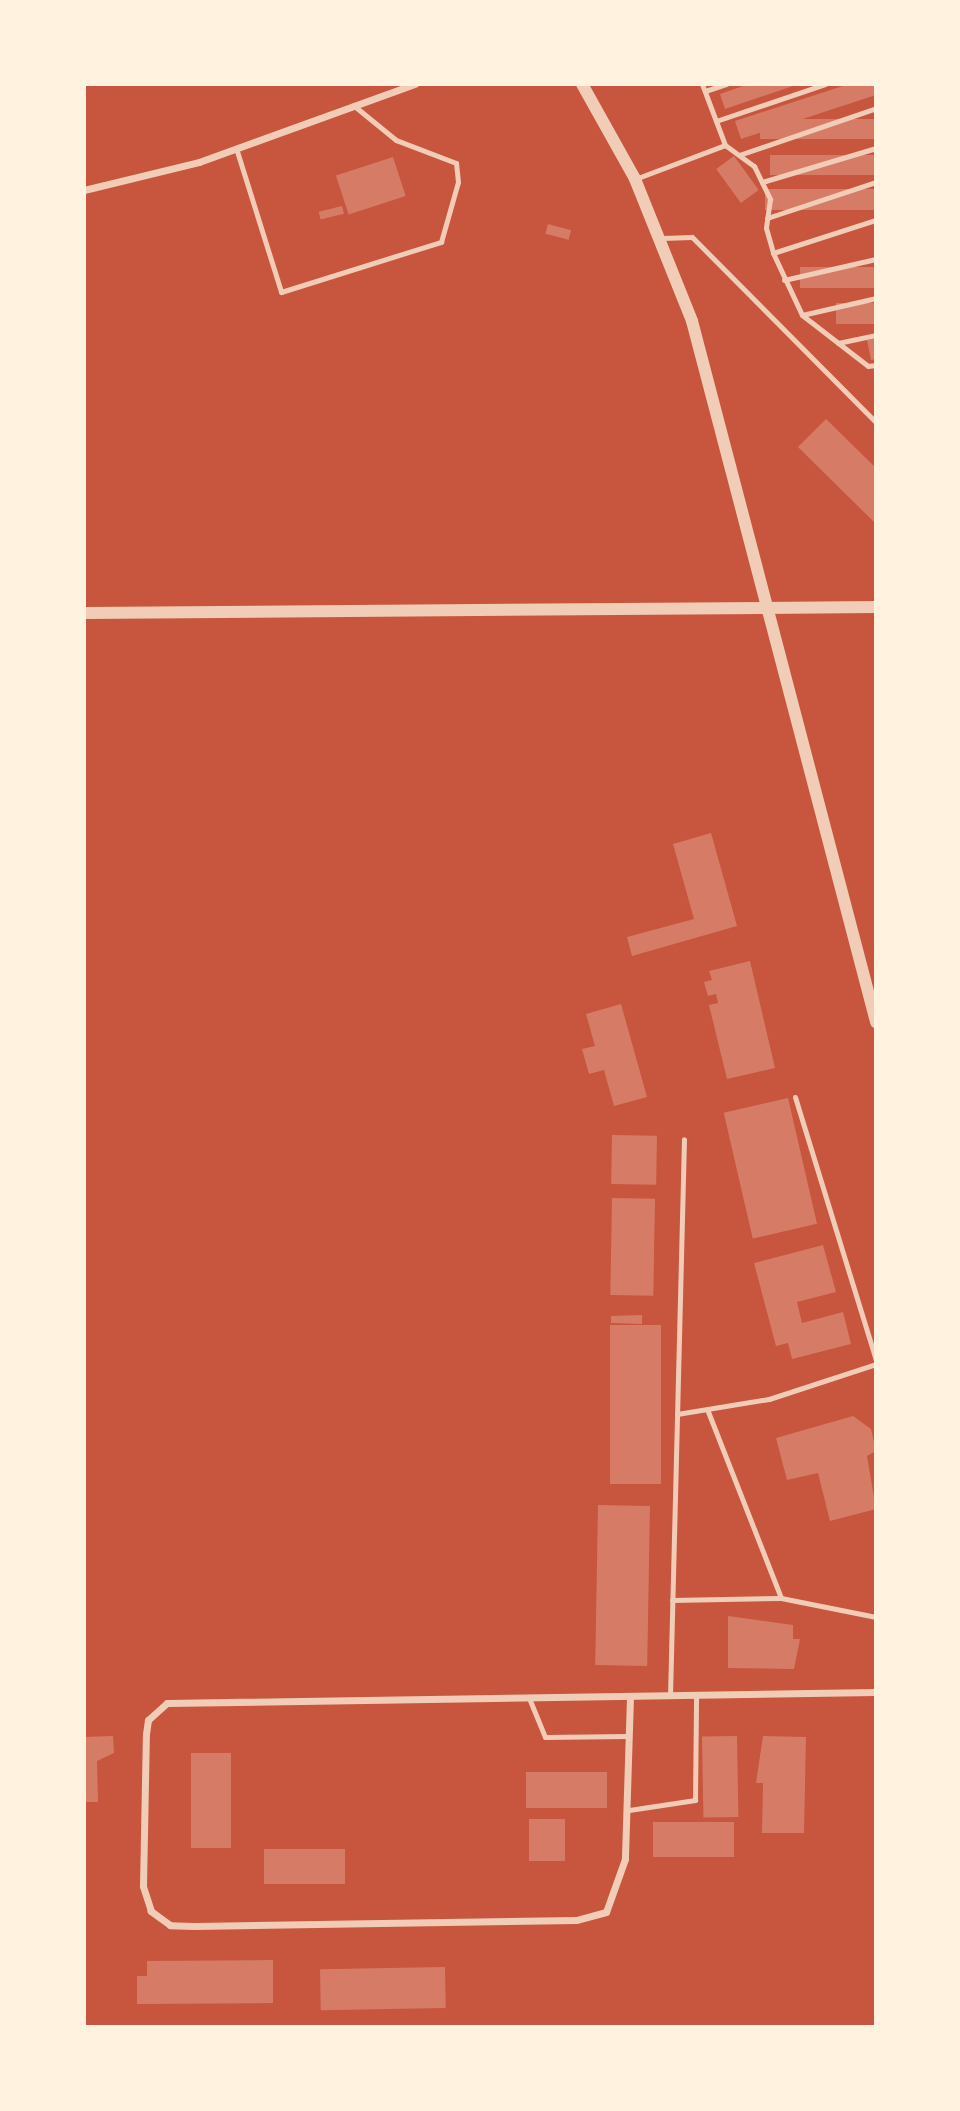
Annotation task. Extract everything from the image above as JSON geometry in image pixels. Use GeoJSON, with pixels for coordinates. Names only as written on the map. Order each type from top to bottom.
{"type":"FeatureCollection","features":[{"type":"Feature","properties":{"kind":"street"},"geometry":{"type":"LineString","coordinates":[[84,190],[199,162],[415,84]]}},
{"type":"Feature","properties":{"kind":"street"},"geometry":{"type":"LineString","coordinates":[[582,84],[635,180],[662,238],[692,321],[763,609],[876,1022]]}},
{"type":"Feature","properties":{"kind":"street"},"geometry":{"type":"LineString","coordinates":[[84,613],[876,607]]}},
{"type":"Feature","properties":{"kind":"street"},"geometry":{"type":"LineString","coordinates":[[630,1697],[629,1810],[619,1887],[606,1912],[576,1920],[170,1925],[151,1911],[143,1885],[146,1734],[157,1709],[185,1701],[876,1692]]}},
{"type":"Feature","properties":{"kind":"lane"},"geometry":{"type":"LineString","coordinates":[[702,84],[725,145],[739,155],[762,182],[770,199],[767,218],[773,253],[783,280],[802,315],[867,366],[876,365]]}},
{"type":"Feature","properties":{"kind":"lane"},"geometry":{"type":"LineString","coordinates":[[705,91],[726,84]]}},
{"type":"Feature","properties":{"kind":"lane"},"geometry":{"type":"LineString","coordinates":[[716,121],[825,84]]}},
{"type":"Feature","properties":{"kind":"lane"},"geometry":{"type":"LineString","coordinates":[[236,148],[281,292],[441,243],[456,193],[456,163],[396,140],[353,105]]}},
{"type":"Feature","properties":{"kind":"lane"},"geometry":{"type":"LineString","coordinates":[[739,155],[876,108]]}},
{"type":"Feature","properties":{"kind":"lane"},"geometry":{"type":"LineString","coordinates":[[635,180],[725,145]]}},
{"type":"Feature","properties":{"kind":"lane"},"geometry":{"type":"LineString","coordinates":[[762,182],[876,148]]}},
{"type":"Feature","properties":{"kind":"lane"},"geometry":{"type":"LineString","coordinates":[[767,218],[876,182]]}},
{"type":"Feature","properties":{"kind":"lane"},"geometry":{"type":"LineString","coordinates":[[773,253],[876,220]]}},
{"type":"Feature","properties":{"kind":"lane"},"geometry":{"type":"LineString","coordinates":[[662,238],[692,237],[876,422]]}},
{"type":"Feature","properties":{"kind":"lane"},"geometry":{"type":"LineString","coordinates":[[783,280],[876,260]]}},
{"type":"Feature","properties":{"kind":"lane"},"geometry":{"type":"LineString","coordinates":[[802,315],[876,298]]}},
{"type":"Feature","properties":{"kind":"lane"},"geometry":{"type":"LineString","coordinates":[[838,343],[876,335]]}},
{"type":"Feature","properties":{"kind":"lane"},"geometry":{"type":"LineString","coordinates":[[677,1414],[769,1399],[876,1363],[795,1097]]}},
{"type":"Feature","properties":{"kind":"lane"},"geometry":{"type":"LineString","coordinates":[[670,1696],[684,1139]]}},
{"type":"Feature","properties":{"kind":"lane"},"geometry":{"type":"LineString","coordinates":[[707,1409],[781,1598]]}},
{"type":"Feature","properties":{"kind":"lane"},"geometry":{"type":"LineString","coordinates":[[672,1600],[781,1598],[876,1617]]}},
{"type":"Feature","properties":{"kind":"lane"},"geometry":{"type":"LineString","coordinates":[[629,1810],[695,1800],[696,1696]]}},
{"type":"Feature","properties":{"kind":"lane"},"geometry":{"type":"LineString","coordinates":[[529,1698],[545,1737],[628,1736]]}},
{"type":"Feature","properties":{"kind":"building"},"geometry":{"type":"Polygon","coordinates":[[[749,84],[799,84],[725,109],[720,94],[749,84]]]}},
{"type":"Feature","properties":{"kind":"building"},"geometry":{"type":"Polygon","coordinates":[[[849,84],[876,84],[876,95],[741,139],[735,121],[849,84]]]}},
{"type":"Feature","properties":{"kind":"building"},"geometry":{"type":"Polygon","coordinates":[[[760,119],[876,119],[876,139],[760,139],[760,119]]]}},
{"type":"Feature","properties":{"kind":"building"},"geometry":{"type":"Polygon","coordinates":[[[770,155],[876,155],[876,175],[770,175],[770,155]]]}},
{"type":"Feature","properties":{"kind":"building"},"geometry":{"type":"Polygon","coordinates":[[[734,156],[759,190],[741,203],[716,169],[734,156]]]}},
{"type":"Feature","properties":{"kind":"building"},"geometry":{"type":"Polygon","coordinates":[[[393,157],[406,196],[349,215],[336,176],[393,157]]]}},
{"type":"Feature","properties":{"kind":"building"},"geometry":{"type":"Polygon","coordinates":[[[765,189],[876,189],[876,210],[765,210],[765,189]]]}},
{"type":"Feature","properties":{"kind":"building"},"geometry":{"type":"Polygon","coordinates":[[[342,206],[344,214],[321,220],[319,212],[342,206]]]}},
{"type":"Feature","properties":{"kind":"building"},"geometry":{"type":"Polygon","coordinates":[[[548,224],[571,230],[569,240],[545,234],[548,224]]]}},
{"type":"Feature","properties":{"kind":"building"},"geometry":{"type":"Polygon","coordinates":[[[800,267],[876,267],[876,288],[800,288],[800,267]]]}},
{"type":"Feature","properties":{"kind":"building"},"geometry":{"type":"Polygon","coordinates":[[[836,303],[876,303],[876,324],[836,324],[836,303]]]}},
{"type":"Feature","properties":{"kind":"building"},"geometry":{"type":"Polygon","coordinates":[[[876,338],[876,359],[871,360],[867,340],[876,338]]]}},
{"type":"Feature","properties":{"kind":"building"},"geometry":{"type":"Polygon","coordinates":[[[826,419],[876,468],[876,524],[798,447],[826,419]]]}},
{"type":"Feature","properties":{"kind":"building"},"geometry":{"type":"Polygon","coordinates":[[[711,833],[737,926],[632,956],[627,937],[694,919],[673,844],[711,833]]]}},
{"type":"Feature","properties":{"kind":"building"},"geometry":{"type":"Polygon","coordinates":[[[750,961],[775,1068],[727,1079],[709,1005],[718,1003],[716,994],[708,996],[704,982],[712,980],[709,971],[750,961]]]}},
{"type":"Feature","properties":{"kind":"building"},"geometry":{"type":"Polygon","coordinates":[[[621,1004],[647,1097],[614,1106],[604,1070],[589,1074],[582,1049],[595,1046],[586,1014],[621,1004]]]}},
{"type":"Feature","properties":{"kind":"building"},"geometry":{"type":"Polygon","coordinates":[[[788,1098],[817,1224],[753,1239],[724,1113],[788,1098]]]}},
{"type":"Feature","properties":{"kind":"building"},"geometry":{"type":"Polygon","coordinates":[[[612,1135],[657,1136],[656,1185],[611,1184],[612,1135]]]}},
{"type":"Feature","properties":{"kind":"building"},"geometry":{"type":"Polygon","coordinates":[[[612,1198],[655,1199],[653,1296],[610,1295],[612,1198]]]}},
{"type":"Feature","properties":{"kind":"building"},"geometry":{"type":"Polygon","coordinates":[[[823,1245],[836,1292],[797,1302],[802,1323],[843,1312],[851,1344],[792,1359],[788,1343],[776,1346],[754,1263],[823,1245]]]}},
{"type":"Feature","properties":{"kind":"building"},"geometry":{"type":"Polygon","coordinates":[[[642,1315],[642,1324],[611,1323],[611,1316],[642,1315]]]}},
{"type":"Feature","properties":{"kind":"building"},"geometry":{"type":"Polygon","coordinates":[[[610,1325],[661,1325],[661,1484],[610,1484],[610,1325]]]}},
{"type":"Feature","properties":{"kind":"building"},"geometry":{"type":"Polygon","coordinates":[[[853,1416],[871,1429],[876,1451],[867,1456],[876,1509],[830,1521],[818,1473],[787,1480],[776,1438],[853,1416]]]}},
{"type":"Feature","properties":{"kind":"building"},"geometry":{"type":"Polygon","coordinates":[[[598,1505],[650,1506],[647,1666],[595,1665],[598,1505]]]}},
{"type":"Feature","properties":{"kind":"building"},"geometry":{"type":"Polygon","coordinates":[[[728,1616],[793,1625],[793,1639],[800,1639],[794,1669],[728,1668],[728,1616]]]}},
{"type":"Feature","properties":{"kind":"building"},"geometry":{"type":"Polygon","coordinates":[[[113,1736],[114,1753],[97,1761],[98,1802],[84,1802],[84,1737],[113,1736]]]}},
{"type":"Feature","properties":{"kind":"building"},"geometry":{"type":"Polygon","coordinates":[[[737,1736],[738,1817],[703,1818],[702,1737],[737,1736]]]}},
{"type":"Feature","properties":{"kind":"building"},"geometry":{"type":"Polygon","coordinates":[[[763,1736],[806,1737],[804,1833],[762,1833],[763,1783],[756,1783],[763,1736]]]}},
{"type":"Feature","properties":{"kind":"building"},"geometry":{"type":"Polygon","coordinates":[[[191,1753],[231,1753],[231,1848],[191,1848],[191,1753]]]}},
{"type":"Feature","properties":{"kind":"building"},"geometry":{"type":"Polygon","coordinates":[[[526,1772],[607,1772],[607,1808],[526,1808],[526,1772]]]}},
{"type":"Feature","properties":{"kind":"building"},"geometry":{"type":"Polygon","coordinates":[[[529,1819],[565,1819],[565,1861],[529,1861],[529,1819]]]}},
{"type":"Feature","properties":{"kind":"building"},"geometry":{"type":"Polygon","coordinates":[[[653,1822],[734,1822],[734,1857],[653,1857],[653,1822]]]}},
{"type":"Feature","properties":{"kind":"building"},"geometry":{"type":"Polygon","coordinates":[[[264,1849],[345,1849],[345,1884],[264,1884],[264,1849]]]}},
{"type":"Feature","properties":{"kind":"building"},"geometry":{"type":"Polygon","coordinates":[[[273,1960],[273,2003],[137,2004],[137,1976],[147,1976],[147,1961],[273,1960]]]}},
{"type":"Feature","properties":{"kind":"building"},"geometry":{"type":"Polygon","coordinates":[[[445,1967],[446,2008],[321,2010],[320,1969],[445,1967]]]}}]}
